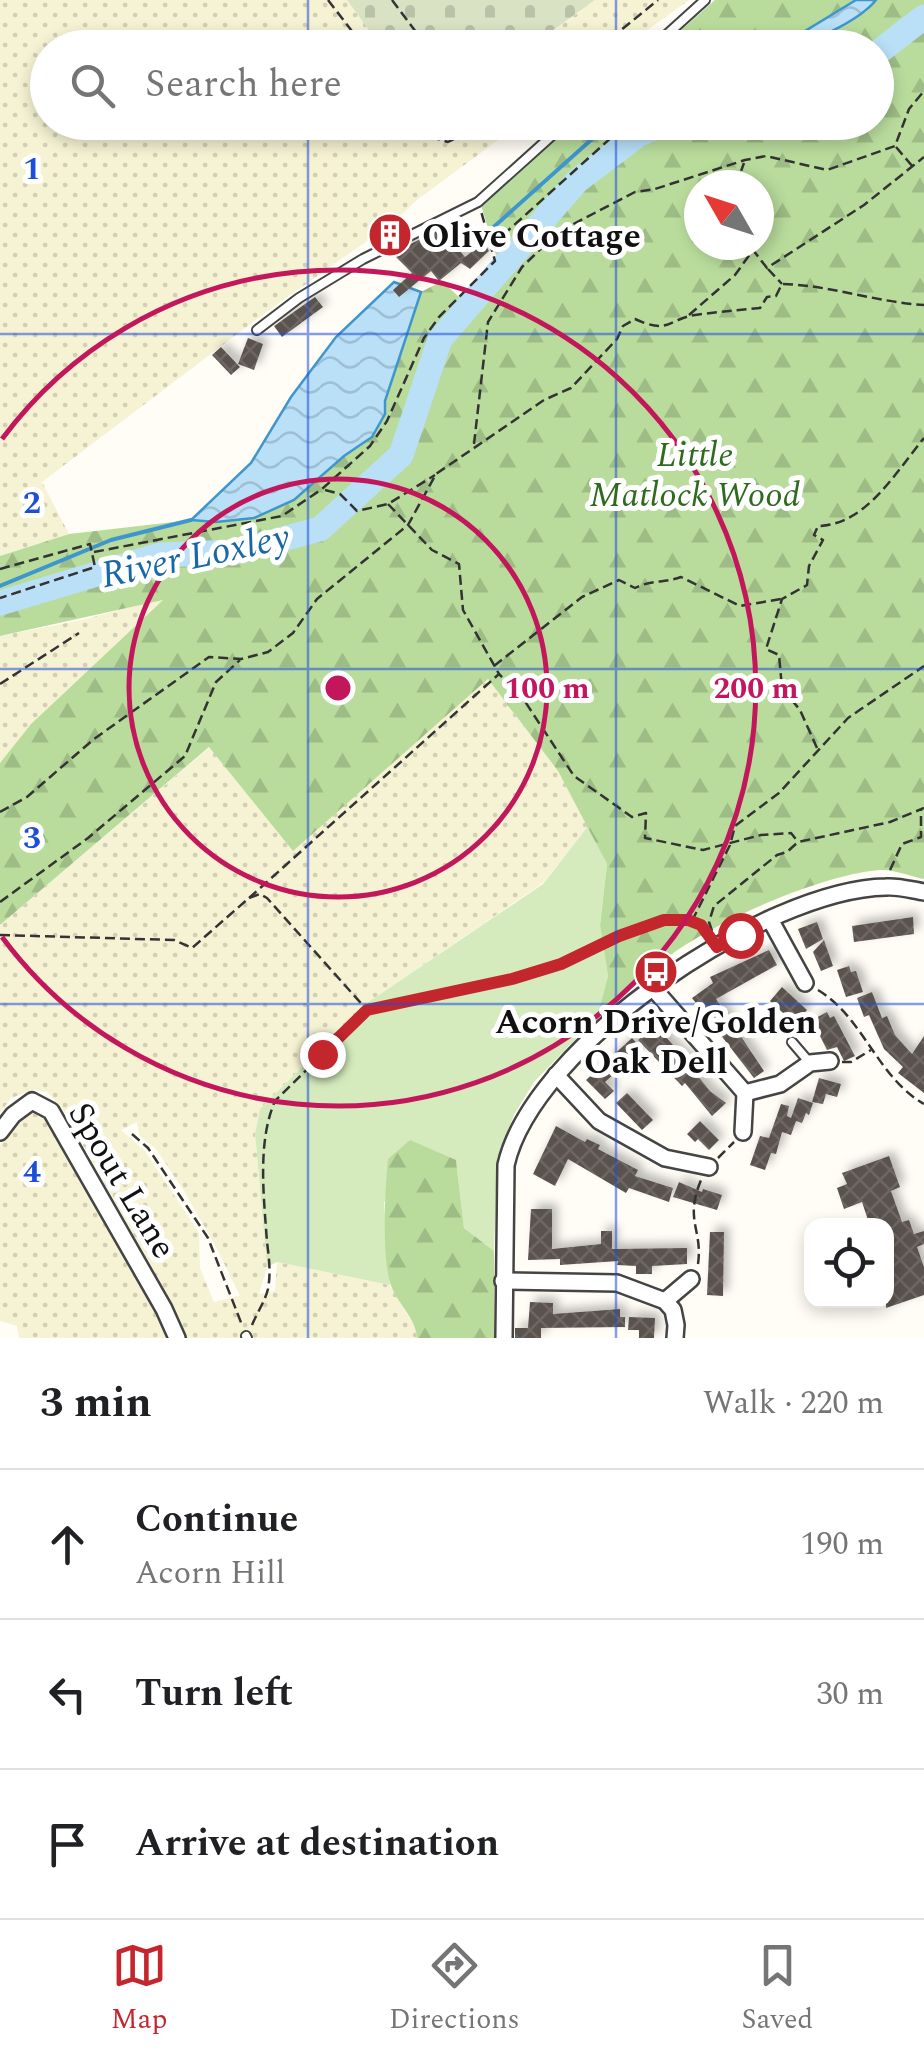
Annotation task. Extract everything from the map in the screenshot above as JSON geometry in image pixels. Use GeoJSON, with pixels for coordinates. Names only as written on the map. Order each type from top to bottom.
{"type":"FeatureCollection","features":[{"type":"Feature","properties":{"kind":"street"},"geometry":{"type":"LineString","coordinates":[[504,1338],[504,1190],[510,1147],[526,1114],[556,1074],[609,1022],[652,988],[717,947],[771,920],[845,893],[888,886],[924,892]]}},
{"type":"Feature","properties":{"kind":"street"},"geometry":{"type":"LineString","coordinates":[[771,920],[805,984]]}},
{"type":"Feature","properties":{"kind":"street"},"geometry":{"type":"LineString","coordinates":[[652,988],[745,1093],[743,1132]]}},
{"type":"Feature","properties":{"kind":"street"},"geometry":{"type":"LineString","coordinates":[[745,1093],[780,1084],[810,1063],[830,1061]]}},
{"type":"Feature","properties":{"kind":"street"},"geometry":{"type":"LineString","coordinates":[[556,1074],[599,1121],[664,1158],[710,1168]]}},
{"type":"Feature","properties":{"kind":"street","name":"Spout Lane"},"geometry":{"type":"LineString","coordinates":[[0,1132],[13,1115],[32,1101],[51,1111],[177,1338]]}},
{"type":"Feature","properties":{"kind":"street"},"geometry":{"type":"LineString","coordinates":[[665,1300],[691,1279]]}},
{"type":"Feature","properties":{"kind":"street"},"geometry":{"type":"LineString","coordinates":[[504,1281],[604,1281],[665,1300],[676,1324],[675,1338]]}},
{"type":"Feature","properties":{"kind":"lane"},"geometry":{"type":"LineString","coordinates":[[672,30],[705,0]]}},
{"type":"Feature","properties":{"kind":"lane"},"geometry":{"type":"LineString","coordinates":[[257,330],[299,298],[363,259],[478,202],[547,140]]}},
{"type":"Feature","properties":{"kind":"lane"},"geometry":{"type":"LineString","coordinates":[[792,1042],[810,1063]]}},
{"type":"Feature","properties":{"kind":"path"},"geometry":{"type":"LineString","coordinates":[[328,0],[350,30]]}},
{"type":"Feature","properties":{"kind":"path"},"geometry":{"type":"LineString","coordinates":[[392,0],[414,30]]}},
{"type":"Feature","properties":{"kind":"path"},"geometry":{"type":"LineString","coordinates":[[621,30],[658,0]]}},
{"type":"Feature","properties":{"kind":"path"},"geometry":{"type":"LineString","coordinates":[[474,446],[488,322],[522,267],[558,232],[635,192],[745,160],[766,156],[828,170],[894,146],[909,109],[924,92]]}},
{"type":"Feature","properties":{"kind":"path"},"geometry":{"type":"LineString","coordinates":[[491,246],[609,140]]}},
{"type":"Feature","properties":{"kind":"path"},"geometry":{"type":"LineString","coordinates":[[894,146],[914,166]]}},
{"type":"Feature","properties":{"kind":"path"},"geometry":{"type":"LineString","coordinates":[[767,268],[864,205],[924,157]]}},
{"type":"Feature","properties":{"kind":"path"},"geometry":{"type":"LineString","coordinates":[[741,170],[745,160]]}},
{"type":"Feature","properties":{"kind":"path"},"geometry":{"type":"LineString","coordinates":[[94,552],[282,516],[322,489],[370,446],[387,421],[413,356],[438,316],[496,262],[478,202]]}},
{"type":"Feature","properties":{"kind":"path"},"geometry":{"type":"LineString","coordinates":[[322,489],[340,494],[357,511],[388,504],[544,400],[571,388],[624,326],[635,320],[652,327],[677,324],[735,274],[746,260]]}},
{"type":"Feature","properties":{"kind":"path"},"geometry":{"type":"LineString","coordinates":[[761,260],[782,284],[810,284],[887,303],[924,304]]}},
{"type":"Feature","properties":{"kind":"path"},"geometry":{"type":"LineString","coordinates":[[688,316],[760,308],[767,297],[776,296],[782,284]]}},
{"type":"Feature","properties":{"kind":"path"},"geometry":{"type":"LineString","coordinates":[[494,666],[582,597],[619,580],[635,588],[646,582],[664,584],[681,577],[740,606],[782,599],[807,585],[809,566],[823,540],[814,535],[818,526],[838,525],[870,504],[924,438]]}},
{"type":"Feature","properties":{"kind":"path"},"geometry":{"type":"LineString","coordinates":[[0,812],[26,797],[82,748],[210,657],[241,659],[268,652],[292,633],[317,599],[408,525],[436,474]]}},
{"type":"Feature","properties":{"kind":"path"},"geometry":{"type":"LineString","coordinates":[[388,504],[432,550],[459,564],[463,610],[498,674],[522,697],[574,776],[632,816],[646,812],[645,838],[702,850],[761,834],[791,833],[798,842]]}},
{"type":"Feature","properties":{"kind":"path"},"geometry":{"type":"LineString","coordinates":[[0,569],[90,544],[94,552],[95,567],[0,598]]}},
{"type":"Feature","properties":{"kind":"path"},"geometry":{"type":"LineString","coordinates":[[782,599],[766,649],[780,654],[782,688],[800,710],[817,748]]}},
{"type":"Feature","properties":{"kind":"path"},"geometry":{"type":"LineString","coordinates":[[0,684],[79,633]]}},
{"type":"Feature","properties":{"kind":"path"},"geometry":{"type":"LineString","coordinates":[[0,902],[88,838],[185,756],[216,682],[241,659]]}},
{"type":"Feature","properties":{"kind":"path"},"geometry":{"type":"LineString","coordinates":[[692,921],[730,845],[735,826],[779,793],[848,718],[924,666]]}},
{"type":"Feature","properties":{"kind":"path"},"geometry":{"type":"LineString","coordinates":[[0,935],[174,940],[192,948],[498,674]]}},
{"type":"Feature","properties":{"kind":"path"},"geometry":{"type":"LineString","coordinates":[[709,922],[714,906],[798,842],[890,822],[922,809],[921,837],[902,844],[890,868],[888,886]]}},
{"type":"Feature","properties":{"kind":"path"},"geometry":{"type":"LineString","coordinates":[[249,898],[260,894],[267,898],[367,1010]]}},
{"type":"Feature","properties":{"kind":"path"},"geometry":{"type":"LineString","coordinates":[[705,898],[714,906]]}},
{"type":"Feature","properties":{"kind":"path"},"geometry":{"type":"LineString","coordinates":[[246,1337],[268,1292],[268,1117],[275,1101],[367,1010],[512,979],[561,964],[664,920],[701,925],[717,947]]}},
{"type":"Feature","properties":{"kind":"path"},"geometry":{"type":"LineString","coordinates":[[805,984],[843,1008],[907,1094],[924,1104]]}},
{"type":"Feature","properties":{"kind":"path"},"geometry":{"type":"LineString","coordinates":[[830,1061],[851,1062],[873,1050]]}},
{"type":"Feature","properties":{"kind":"path"},"geometry":{"type":"LineString","coordinates":[[691,1279],[700,1250],[692,1215],[694,1198],[710,1168],[743,1132]]}},
{"type":"Feature","properties":{"kind":"path"},"geometry":{"type":"LineString","coordinates":[[132,1134],[148,1148],[208,1238],[246,1337]]}},
{"type":"Feature","properties":{"kind":"shaded area"},"geometry":{"type":"Polygon","coordinates":[[[0,0],[347,0],[369,30],[30,30],[30,140],[498,140],[417,200],[394,222],[265,313],[42,482],[69,534],[0,556],[0,0]]]}},
{"type":"Feature","properties":{"kind":"shaded area"},"geometry":{"type":"Polygon","coordinates":[[[595,0],[689,0],[648,30],[554,30],[595,0]]]}},
{"type":"Feature","properties":{"kind":"shaded area"},"geometry":{"type":"Polygon","coordinates":[[[165,598],[31,724],[0,763],[0,636],[165,598]]]}},
{"type":"Feature","properties":{"kind":"shaded area"},"geometry":{"type":"Polygon","coordinates":[[[488,679],[558,771],[588,826],[543,883],[364,1005],[260,1109],[255,1133],[267,1267],[259,1294],[275,1291],[277,1262],[390,1285],[416,1329],[417,1338],[185,1338],[152,1268],[62,1108],[47,1092],[33,1090],[11,1098],[0,1113],[0,925],[210,747],[293,850],[488,679]],[[137,1122],[121,1130],[145,1151],[199,1233],[200,1268],[214,1302],[240,1296],[184,1191],[156,1149],[139,1135],[137,1122]]]}},
{"type":"Feature","properties":{"kind":"shaded area"},"geometry":{"type":"Polygon","coordinates":[[[37,1112],[49,1121],[161,1314],[171,1338],[19,1338],[17,1326],[0,1321],[0,1145],[25,1115],[37,1112]]]}},
{"type":"Feature","properties":{"kind":"green space"},"geometry":{"type":"Polygon","coordinates":[[[347,0],[595,0],[554,30],[369,30],[347,0]]]}},
{"type":"Feature","properties":{"kind":"green space"},"geometry":{"type":"Polygon","coordinates":[[[715,0],[856,0],[807,30],[681,30],[715,0]]]}},
{"type":"Feature","properties":{"kind":"green space","name":"Little Matlock Wood"},"geometry":{"type":"Polygon","coordinates":[[[876,0],[924,0],[924,879],[879,870],[828,881],[769,902],[688,943],[597,1017],[608,976],[600,925],[607,864],[558,771],[488,679],[293,851],[209,747],[0,925],[0,763],[31,724],[163,600],[0,636],[0,556],[69,534],[191,520],[216,522],[344,456],[372,437],[385,414],[385,402],[421,292],[442,281],[460,298],[498,262],[481,205],[555,140],[894,140],[894,30],[829,30],[866,12],[876,0]]]}},
{"type":"Feature","properties":{"kind":"green space"},"geometry":{"type":"Polygon","coordinates":[[[588,826],[607,864],[600,924],[608,976],[597,1017],[534,1082],[514,1115],[497,1159],[494,1251],[464,1228],[456,1160],[384,1202],[390,1285],[277,1262],[267,1267],[255,1133],[260,1109],[364,1005],[543,884],[588,826]]]}},
{"type":"Feature","properties":{"kind":"green space"},"geometry":{"type":"Polygon","coordinates":[[[410,1140],[456,1160],[464,1228],[494,1251],[494,1338],[417,1338],[414,1325],[392,1288],[385,1244],[388,1159],[410,1140]]]}},
{"type":"Feature","properties":{"kind":"water"},"geometry":{"type":"Polygon","coordinates":[[[856,0],[876,0],[833,30],[807,30],[856,0]]]}},
{"type":"Feature","properties":{"kind":"water"},"geometry":{"type":"Polygon","coordinates":[[[394,282],[421,292],[385,401],[385,414],[372,437],[294,500],[254,518],[191,520],[251,463],[291,397],[336,337],[394,282]]]}},
{"type":"Feature","properties":{"kind":"building"},"geometry":{"type":"Polygon","coordinates":[[[441,229],[465,257],[484,242],[489,251],[470,269],[461,263],[439,281],[431,271],[399,297],[393,290],[412,273],[392,253],[441,229]]]}},
{"type":"Feature","properties":{"kind":"building"},"geometry":{"type":"Polygon","coordinates":[[[315,297],[323,307],[282,337],[274,326],[315,297]]]}},
{"type":"Feature","properties":{"kind":"building"},"geometry":{"type":"Polygon","coordinates":[[[248,338],[263,344],[254,370],[238,364],[248,338]]]}},
{"type":"Feature","properties":{"kind":"building"},"geometry":{"type":"Polygon","coordinates":[[[221,347],[240,367],[231,375],[212,355],[221,347]]]}},
{"type":"Feature","properties":{"kind":"building"},"geometry":{"type":"Polygon","coordinates":[[[913,917],[914,934],[854,942],[852,926],[913,917]]]}},
{"type":"Feature","properties":{"kind":"building"},"geometry":{"type":"Polygon","coordinates":[[[817,922],[823,939],[806,949],[798,929],[817,922]]]}},
{"type":"Feature","properties":{"kind":"building"},"geometry":{"type":"Polygon","coordinates":[[[824,940],[833,966],[821,971],[813,952],[824,940]]]}},
{"type":"Feature","properties":{"kind":"building"},"geometry":{"type":"Polygon","coordinates":[[[769,950],[777,965],[716,999],[764,1071],[754,1078],[692,998],[713,983],[710,977],[769,950]]]}},
{"type":"Feature","properties":{"kind":"building"},"geometry":{"type":"Polygon","coordinates":[[[849,966],[851,972],[856,971],[863,992],[846,997],[837,970],[849,966]]]}},
{"type":"Feature","properties":{"kind":"building"},"geometry":{"type":"Polygon","coordinates":[[[782,987],[807,1010],[795,1024],[770,1001],[782,987]]]}},
{"type":"Feature","properties":{"kind":"building"},"geometry":{"type":"Polygon","coordinates":[[[872,992],[882,1018],[887,1016],[895,1035],[912,1054],[924,1036],[924,1093],[898,1073],[903,1067],[884,1049],[869,1015],[864,1017],[857,998],[872,992]]]}},
{"type":"Feature","properties":{"kind":"building"},"geometry":{"type":"Polygon","coordinates":[[[827,1012],[830,1018],[834,1016],[855,1056],[844,1061],[837,1047],[827,1050],[812,1020],[827,1012]]]}},
{"type":"Feature","properties":{"kind":"building"},"geometry":{"type":"Polygon","coordinates":[[[655,1025],[692,1062],[689,1065],[710,1091],[726,1103],[712,1116],[685,1083],[682,1086],[638,1040],[655,1025]]]}},
{"type":"Feature","properties":{"kind":"building"},"geometry":{"type":"Polygon","coordinates":[[[632,1038],[642,1049],[605,1082],[614,1091],[605,1099],[586,1080],[632,1038]]]}},
{"type":"Feature","properties":{"kind":"building"},"geometry":{"type":"Polygon","coordinates":[[[819,1078],[841,1084],[837,1097],[826,1094],[823,1104],[812,1102],[819,1078]]]}},
{"type":"Feature","properties":{"kind":"building"},"geometry":{"type":"Polygon","coordinates":[[[627,1093],[653,1120],[642,1130],[616,1103],[627,1093]]]}},
{"type":"Feature","properties":{"kind":"building"},"geometry":{"type":"Polygon","coordinates":[[[798,1098],[813,1103],[809,1115],[806,1113],[802,1123],[796,1121],[791,1135],[782,1132],[776,1154],[771,1153],[765,1170],[750,1165],[760,1136],[769,1138],[781,1104],[789,1106],[787,1116],[791,1118],[798,1098]]]}},
{"type":"Feature","properties":{"kind":"building"},"geometry":{"type":"Polygon","coordinates":[[[700,1121],[719,1140],[709,1150],[687,1134],[700,1121]]]}},
{"type":"Feature","properties":{"kind":"building"},"geometry":{"type":"Polygon","coordinates":[[[556,1126],[585,1142],[587,1139],[600,1145],[598,1149],[638,1170],[635,1176],[673,1188],[669,1202],[629,1188],[626,1193],[568,1159],[555,1186],[533,1174],[556,1126]]]}},
{"type":"Feature","properties":{"kind":"building"},"geometry":{"type":"Polygon","coordinates":[[[889,1156],[900,1187],[891,1191],[902,1222],[909,1220],[914,1234],[924,1231],[924,1244],[917,1247],[924,1267],[924,1295],[894,1305],[894,1218],[867,1218],[862,1202],[844,1209],[837,1188],[847,1184],[842,1173],[889,1156]]]}},
{"type":"Feature","properties":{"kind":"building"},"geometry":{"type":"Polygon","coordinates":[[[679,1182],[722,1195],[717,1210],[673,1197],[679,1182]]]}},
{"type":"Feature","properties":{"kind":"building"},"geometry":{"type":"Polygon","coordinates":[[[531,1209],[552,1209],[552,1249],[601,1244],[601,1231],[612,1231],[612,1249],[687,1248],[687,1264],[652,1266],[652,1274],[636,1274],[636,1266],[617,1265],[618,1261],[560,1265],[560,1259],[528,1260],[531,1209]]]}},
{"type":"Feature","properties":{"kind":"building"},"geometry":{"type":"Polygon","coordinates":[[[710,1232],[724,1232],[723,1296],[707,1295],[710,1232]]]}},
{"type":"Feature","properties":{"kind":"building"},"geometry":{"type":"Polygon","coordinates":[[[530,1302],[553,1303],[553,1314],[620,1309],[625,1327],[541,1328],[541,1338],[515,1338],[515,1328],[528,1328],[530,1302]]]}},
{"type":"Feature","properties":{"kind":"building"},"geometry":{"type":"Polygon","coordinates":[[[629,1317],[655,1318],[654,1338],[639,1338],[639,1330],[628,1330],[629,1317]]]}},
{"type":"Feature","properties":{"kind":"waterway","name":"River Loxley"},"geometry":{"type":"LineString","coordinates":[[894,40],[924,17]]}},
{"type":"Feature","properties":{"kind":"waterway"},"geometry":{"type":"LineString","coordinates":[[488,232],[591,140]]}},
{"type":"Feature","properties":{"kind":"waterway","name":"River Loxley"},"geometry":{"type":"LineString","coordinates":[[0,603],[160,555],[234,552],[320,529],[401,455],[440,339],[577,181],[631,140]]}},
{"type":"Feature","properties":{"kind":"waterway"},"geometry":{"type":"LineString","coordinates":[[0,586],[111,540],[191,520]]}},
{"type":"Feature","properties":{"kind":"place","name":"Olive Cottage"},"geometry":{"type":"Point","coordinates":[390,235]}},
{"type":"Feature","properties":{"kind":"place","name":"Acorn Drive/Golden Oak Dell"},"geometry":{"type":"Point","coordinates":[656,972]}},
{"type":"Feature","properties":{"kind":"route"},"geometry":{"type":"LineString","coordinates":[[322,1054],[367,1010],[512,979],[561,964],[664,920],[688,920],[701,925],[717,947],[740,935]]}}]}
